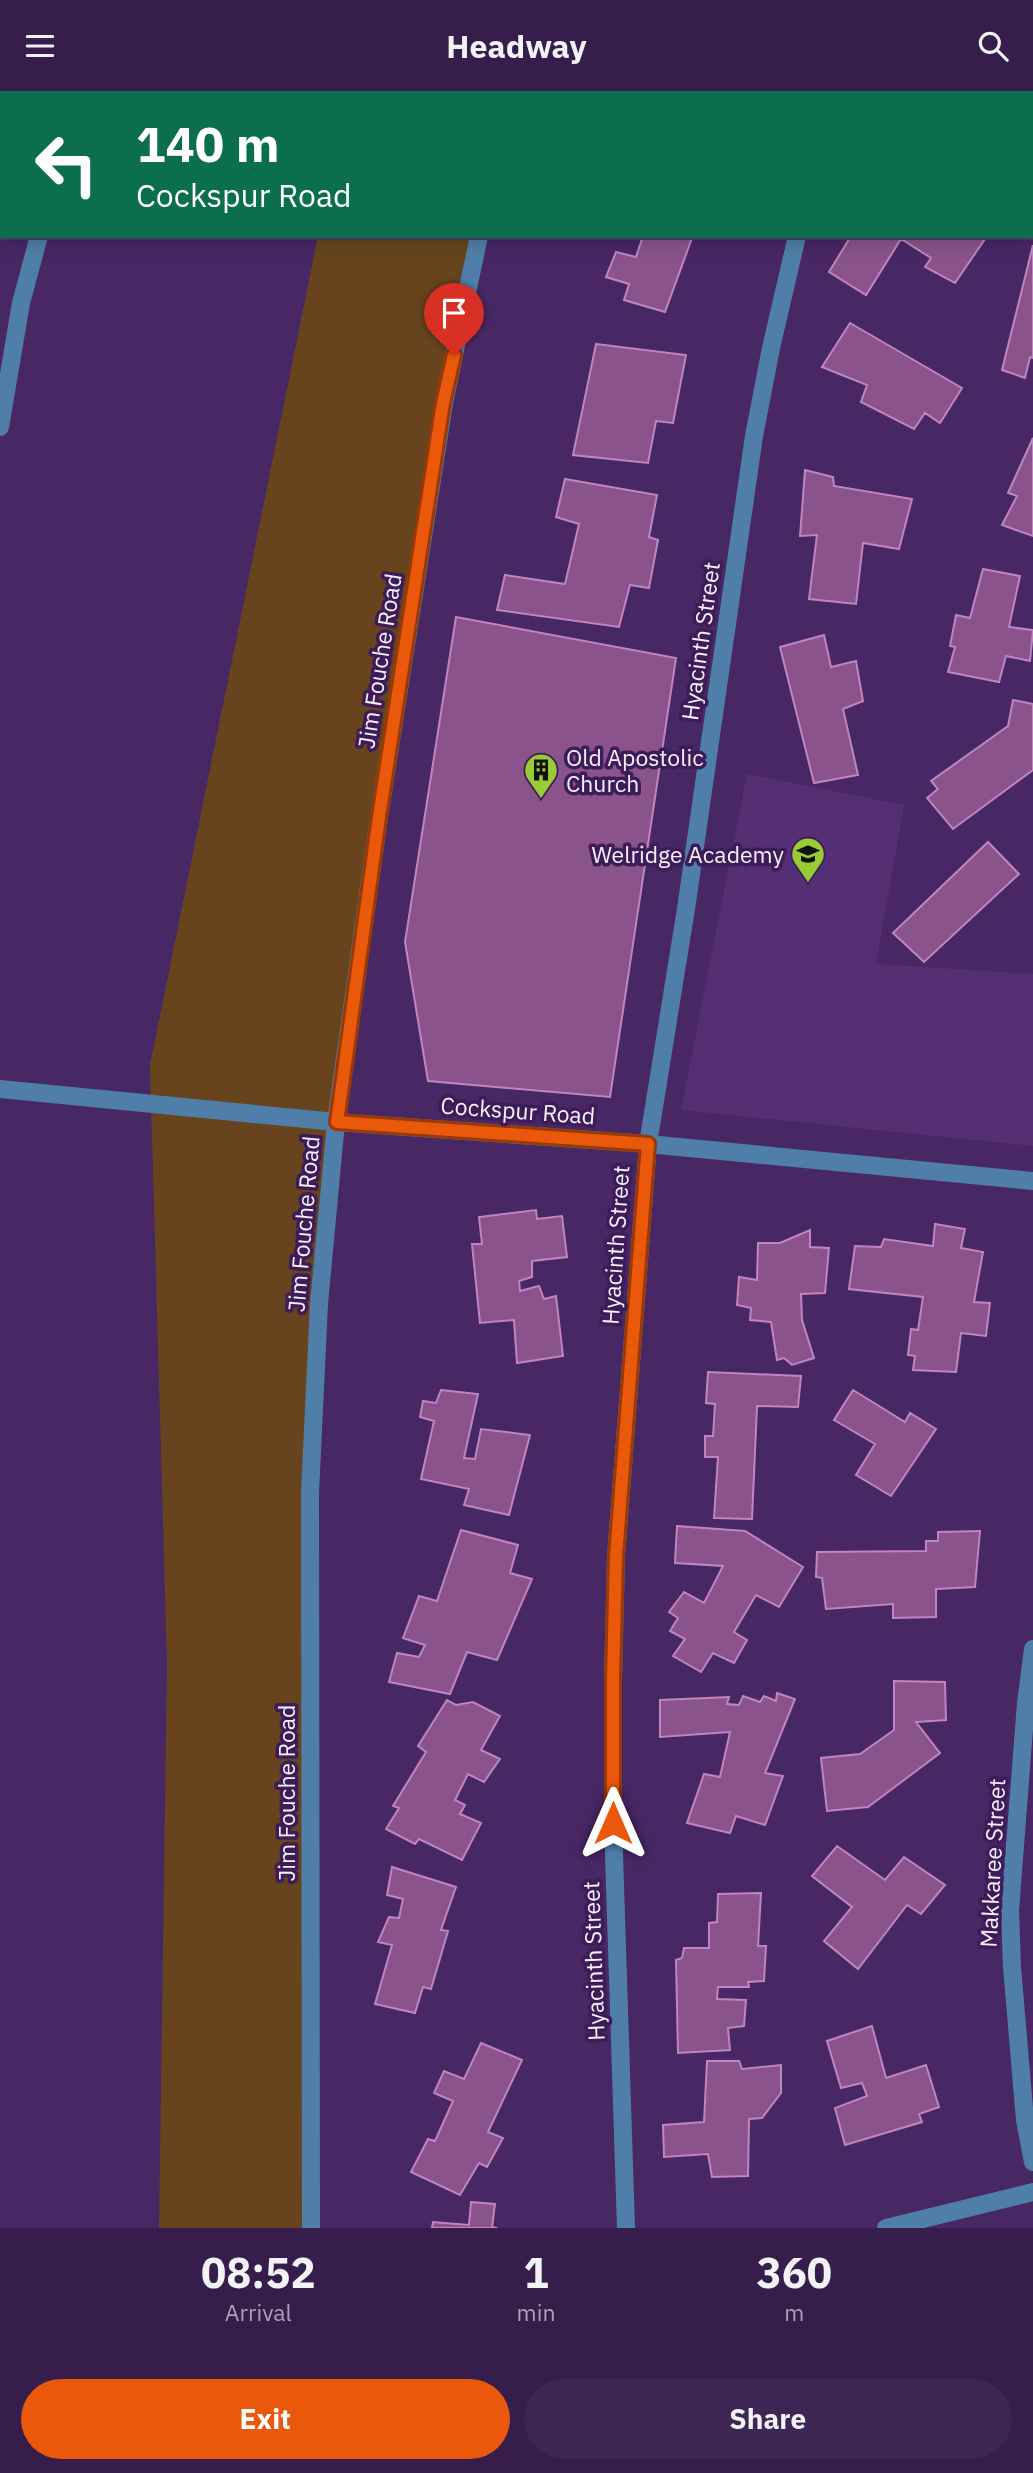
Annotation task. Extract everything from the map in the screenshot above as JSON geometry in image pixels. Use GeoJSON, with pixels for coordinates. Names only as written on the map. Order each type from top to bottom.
{"type":"FeatureCollection","features":[{"type":"Feature","properties":{"kind":"street"},"geometry":{"type":"LineString","coordinates":[[0,427],[20,303],[38,238]]}},
{"type":"Feature","properties":{"kind":"street","name":"Jim Fouche Road"},"geometry":{"type":"LineString","coordinates":[[312,2228],[310,1493],[319,1304],[337,1122],[379,817],[443,403],[479,238]]}},
{"type":"Feature","properties":{"kind":"street","name":"Hyacinth Street"},"geometry":{"type":"LineString","coordinates":[[626,2228],[613,1823],[613,1679],[616,1556],[648,1144],[686,909],[754,436],[797,238]]}},
{"type":"Feature","properties":{"kind":"street","name":"Cockspur Road"},"geometry":{"type":"LineString","coordinates":[[0,1089],[337,1122],[648,1144],[1033,1181]]}},
{"type":"Feature","properties":{"kind":"street","name":"Makkaree Street"},"geometry":{"type":"LineString","coordinates":[[1033,1649],[1010,1910],[1025,2120],[1033,2162]]}},
{"type":"Feature","properties":{"kind":"street"},"geometry":{"type":"LineString","coordinates":[[886,2228],[1033,2192]]}},
{"type":"Feature","properties":{"kind":"shaded area"},"geometry":{"type":"Polygon","coordinates":[[[318,238],[476,238],[439,410],[317,1311],[305,2228],[159,2228],[167,1664],[150,1065],[318,238]]]}},
{"type":"Feature","properties":{"kind":"shaded area","name":"Welridge Academy"},"geometry":{"type":"Polygon","coordinates":[[[747,774],[904,805],[876,964],[1033,974],[1033,1146],[681,1110],[747,774]]]}},
{"type":"Feature","properties":{"kind":"building"},"geometry":{"type":"Polygon","coordinates":[[[642,238],[692,238],[665,312],[624,300],[629,284],[606,277],[616,252],[636,257],[642,238]]]}},
{"type":"Feature","properties":{"kind":"building"},"geometry":{"type":"Polygon","coordinates":[[[850,238],[986,238],[955,283],[925,267],[931,258],[901,239],[866,295],[829,272],[850,238]]]}},
{"type":"Feature","properties":{"kind":"building"},"geometry":{"type":"Polygon","coordinates":[[[1033,245],[1033,358],[1030,357],[1025,378],[1002,370],[1033,245]]]}},
{"type":"Feature","properties":{"kind":"building"},"geometry":{"type":"Polygon","coordinates":[[[850,323],[962,388],[940,423],[925,413],[914,429],[861,402],[867,385],[822,367],[850,323]]]}},
{"type":"Feature","properties":{"kind":"building"},"geometry":{"type":"Polygon","coordinates":[[[596,344],[686,355],[673,423],[656,421],[648,463],[573,455],[596,344]]]}},
{"type":"Feature","properties":{"kind":"building"},"geometry":{"type":"Polygon","coordinates":[[[1033,438],[1033,536],[1002,525],[1017,496],[1008,493],[1033,438]]]}},
{"type":"Feature","properties":{"kind":"building"},"geometry":{"type":"Polygon","coordinates":[[[805,470],[833,477],[834,486],[912,499],[899,549],[863,543],[856,604],[809,599],[817,535],[800,536],[805,470]]]}},
{"type":"Feature","properties":{"kind":"building"},"geometry":{"type":"Polygon","coordinates":[[[565,479],[657,495],[649,537],[658,540],[649,588],[630,585],[619,627],[497,610],[505,575],[565,584],[579,524],[556,517],[565,479]]]}},
{"type":"Feature","properties":{"kind":"building"},"geometry":{"type":"Polygon","coordinates":[[[983,569],[1020,576],[1009,627],[1033,630],[1030,661],[1006,656],[999,682],[948,672],[955,647],[950,646],[956,615],[970,618],[983,569]]]}},
{"type":"Feature","properties":{"kind":"building","name":"Old Apostolic Church"},"geometry":{"type":"Polygon","coordinates":[[[456,617],[676,658],[610,1097],[428,1081],[405,942],[456,617]]]}},
{"type":"Feature","properties":{"kind":"building"},"geometry":{"type":"Polygon","coordinates":[[[824,635],[831,667],[856,661],[863,701],[843,709],[858,775],[814,783],[780,647],[824,635]]]}},
{"type":"Feature","properties":{"kind":"building"},"geometry":{"type":"Polygon","coordinates":[[[1013,700],[1033,704],[1033,770],[953,829],[927,798],[938,789],[931,781],[1008,726],[1013,700]]]}},
{"type":"Feature","properties":{"kind":"building"},"geometry":{"type":"Polygon","coordinates":[[[988,842],[1019,874],[924,962],[893,933],[988,842]]]}},
{"type":"Feature","properties":{"kind":"building"},"geometry":{"type":"Polygon","coordinates":[[[536,1210],[537,1219],[562,1216],[567,1257],[532,1261],[532,1277],[519,1281],[520,1291],[539,1286],[544,1299],[556,1296],[563,1356],[517,1363],[514,1320],[480,1323],[472,1244],[482,1244],[479,1217],[536,1210]]]}},
{"type":"Feature","properties":{"kind":"building"},"geometry":{"type":"Polygon","coordinates":[[[935,1224],[965,1229],[961,1248],[983,1252],[974,1302],[990,1303],[986,1336],[961,1333],[956,1372],[913,1370],[915,1356],[908,1355],[911,1329],[918,1330],[923,1297],[849,1289],[855,1246],[881,1247],[884,1239],[933,1246],[935,1224]]]}},
{"type":"Feature","properties":{"kind":"building"},"geometry":{"type":"Polygon","coordinates":[[[810,1230],[810,1247],[829,1248],[825,1293],[801,1294],[802,1320],[814,1358],[792,1365],[784,1358],[777,1360],[771,1322],[750,1320],[751,1308],[737,1305],[739,1277],[757,1280],[758,1243],[780,1243],[810,1230]]]}},
{"type":"Feature","properties":{"kind":"building"},"geometry":{"type":"Polygon","coordinates":[[[708,1372],[801,1376],[798,1407],[757,1406],[752,1519],[714,1518],[718,1457],[705,1457],[705,1436],[713,1436],[715,1404],[706,1403],[708,1372]]]}},
{"type":"Feature","properties":{"kind":"building"},"geometry":{"type":"Polygon","coordinates":[[[441,1390],[478,1394],[464,1458],[475,1459],[481,1429],[530,1435],[509,1515],[464,1505],[469,1489],[421,1479],[434,1421],[420,1417],[423,1401],[436,1403],[441,1390]]]}},
{"type":"Feature","properties":{"kind":"building"},"geometry":{"type":"Polygon","coordinates":[[[853,1390],[905,1422],[910,1413],[936,1429],[891,1496],[856,1475],[875,1444],[834,1420],[853,1390]]]}},
{"type":"Feature","properties":{"kind":"building"},"geometry":{"type":"Polygon","coordinates":[[[677,1526],[745,1531],[803,1567],[779,1607],[756,1595],[734,1632],[747,1640],[734,1663],[713,1653],[701,1672],[673,1656],[685,1639],[670,1631],[678,1618],[669,1612],[684,1592],[704,1603],[723,1566],[675,1563],[677,1526]]]}},
{"type":"Feature","properties":{"kind":"building"},"geometry":{"type":"Polygon","coordinates":[[[461,1530],[518,1545],[510,1573],[532,1579],[497,1660],[467,1652],[450,1694],[389,1682],[397,1653],[419,1657],[425,1645],[403,1638],[419,1596],[437,1601],[461,1530]]]}},
{"type":"Feature","properties":{"kind":"building"},"geometry":{"type":"Polygon","coordinates":[[[980,1531],[975,1587],[936,1589],[936,1617],[893,1618],[893,1604],[826,1609],[822,1578],[816,1577],[817,1552],[926,1551],[926,1541],[938,1541],[938,1532],[980,1531]]]}},
{"type":"Feature","properties":{"kind":"building"},"geometry":{"type":"Polygon","coordinates":[[[894,1681],[945,1682],[946,1720],[916,1722],[940,1753],[868,1807],[827,1811],[821,1758],[860,1754],[894,1730],[894,1681]]]}},
{"type":"Feature","properties":{"kind":"building"},"geometry":{"type":"Polygon","coordinates":[[[777,1693],[795,1699],[765,1773],[783,1776],[765,1825],[736,1816],[730,1833],[687,1823],[704,1774],[720,1777],[730,1732],[660,1737],[660,1700],[729,1697],[727,1704],[739,1705],[743,1696],[760,1702],[764,1696],[776,1701],[777,1693]]]}},
{"type":"Feature","properties":{"kind":"building"},"geometry":{"type":"Polygon","coordinates":[[[447,1700],[456,1705],[473,1702],[500,1716],[481,1750],[500,1759],[484,1782],[468,1774],[455,1800],[465,1805],[460,1814],[481,1823],[462,1860],[419,1839],[415,1844],[386,1829],[399,1808],[393,1806],[426,1752],[418,1746],[447,1700]]]}},
{"type":"Feature","properties":{"kind":"building"},"geometry":{"type":"Polygon","coordinates":[[[837,1846],[885,1880],[904,1857],[945,1885],[921,1914],[907,1905],[858,1969],[824,1941],[852,1907],[812,1876],[837,1846]]]}},
{"type":"Feature","properties":{"kind":"building"},"geometry":{"type":"Polygon","coordinates":[[[392,1867],[456,1887],[441,1930],[448,1931],[431,1989],[423,1987],[415,2013],[375,2004],[392,1945],[378,1942],[389,1917],[399,1918],[403,1899],[387,1895],[392,1867]]]}},
{"type":"Feature","properties":{"kind":"building"},"geometry":{"type":"Polygon","coordinates":[[[761,1893],[758,1946],[766,1946],[764,1981],[748,1982],[749,1987],[718,1987],[717,1999],[746,2000],[744,2026],[728,2028],[730,2050],[678,2053],[676,1960],[682,1958],[684,1948],[709,1948],[709,1923],[717,1922],[718,1894],[761,1893]]]}},
{"type":"Feature","properties":{"kind":"building"},"geometry":{"type":"Polygon","coordinates":[[[872,2026],[886,2078],[926,2065],[939,2107],[919,2114],[922,2122],[845,2145],[835,2108],[867,2096],[862,2083],[841,2088],[827,2041],[872,2026]]]}},
{"type":"Feature","properties":{"kind":"building"},"geometry":{"type":"Polygon","coordinates":[[[481,2043],[522,2060],[488,2132],[503,2138],[487,2167],[479,2163],[460,2195],[411,2172],[428,2139],[435,2141],[453,2101],[434,2093],[444,2071],[464,2079],[481,2043]]]}},
{"type":"Feature","properties":{"kind":"building"},"geometry":{"type":"Polygon","coordinates":[[[707,2061],[739,2061],[742,2069],[781,2065],[781,2093],[762,2118],[749,2119],[748,2176],[712,2177],[708,2154],[664,2157],[663,2125],[704,2122],[707,2061]]]}},
{"type":"Feature","properties":{"kind":"building"},"geometry":{"type":"Polygon","coordinates":[[[471,2202],[495,2204],[492,2227],[497,2228],[432,2228],[433,2222],[469,2225],[471,2202]]]}},
{"type":"Feature","properties":{"kind":"place","name":"Old Apostolic Church"},"geometry":{"type":"Point","coordinates":[541,800]}},
{"type":"Feature","properties":{"kind":"place","name":"Welridge Academy"},"geometry":{"type":"Point","coordinates":[808,884]}},
{"type":"Feature","properties":{"kind":"route"},"geometry":{"type":"LineString","coordinates":[[454,355],[443,403],[379,817],[337,1122],[648,1144],[616,1556],[613,1823]]}}]}
